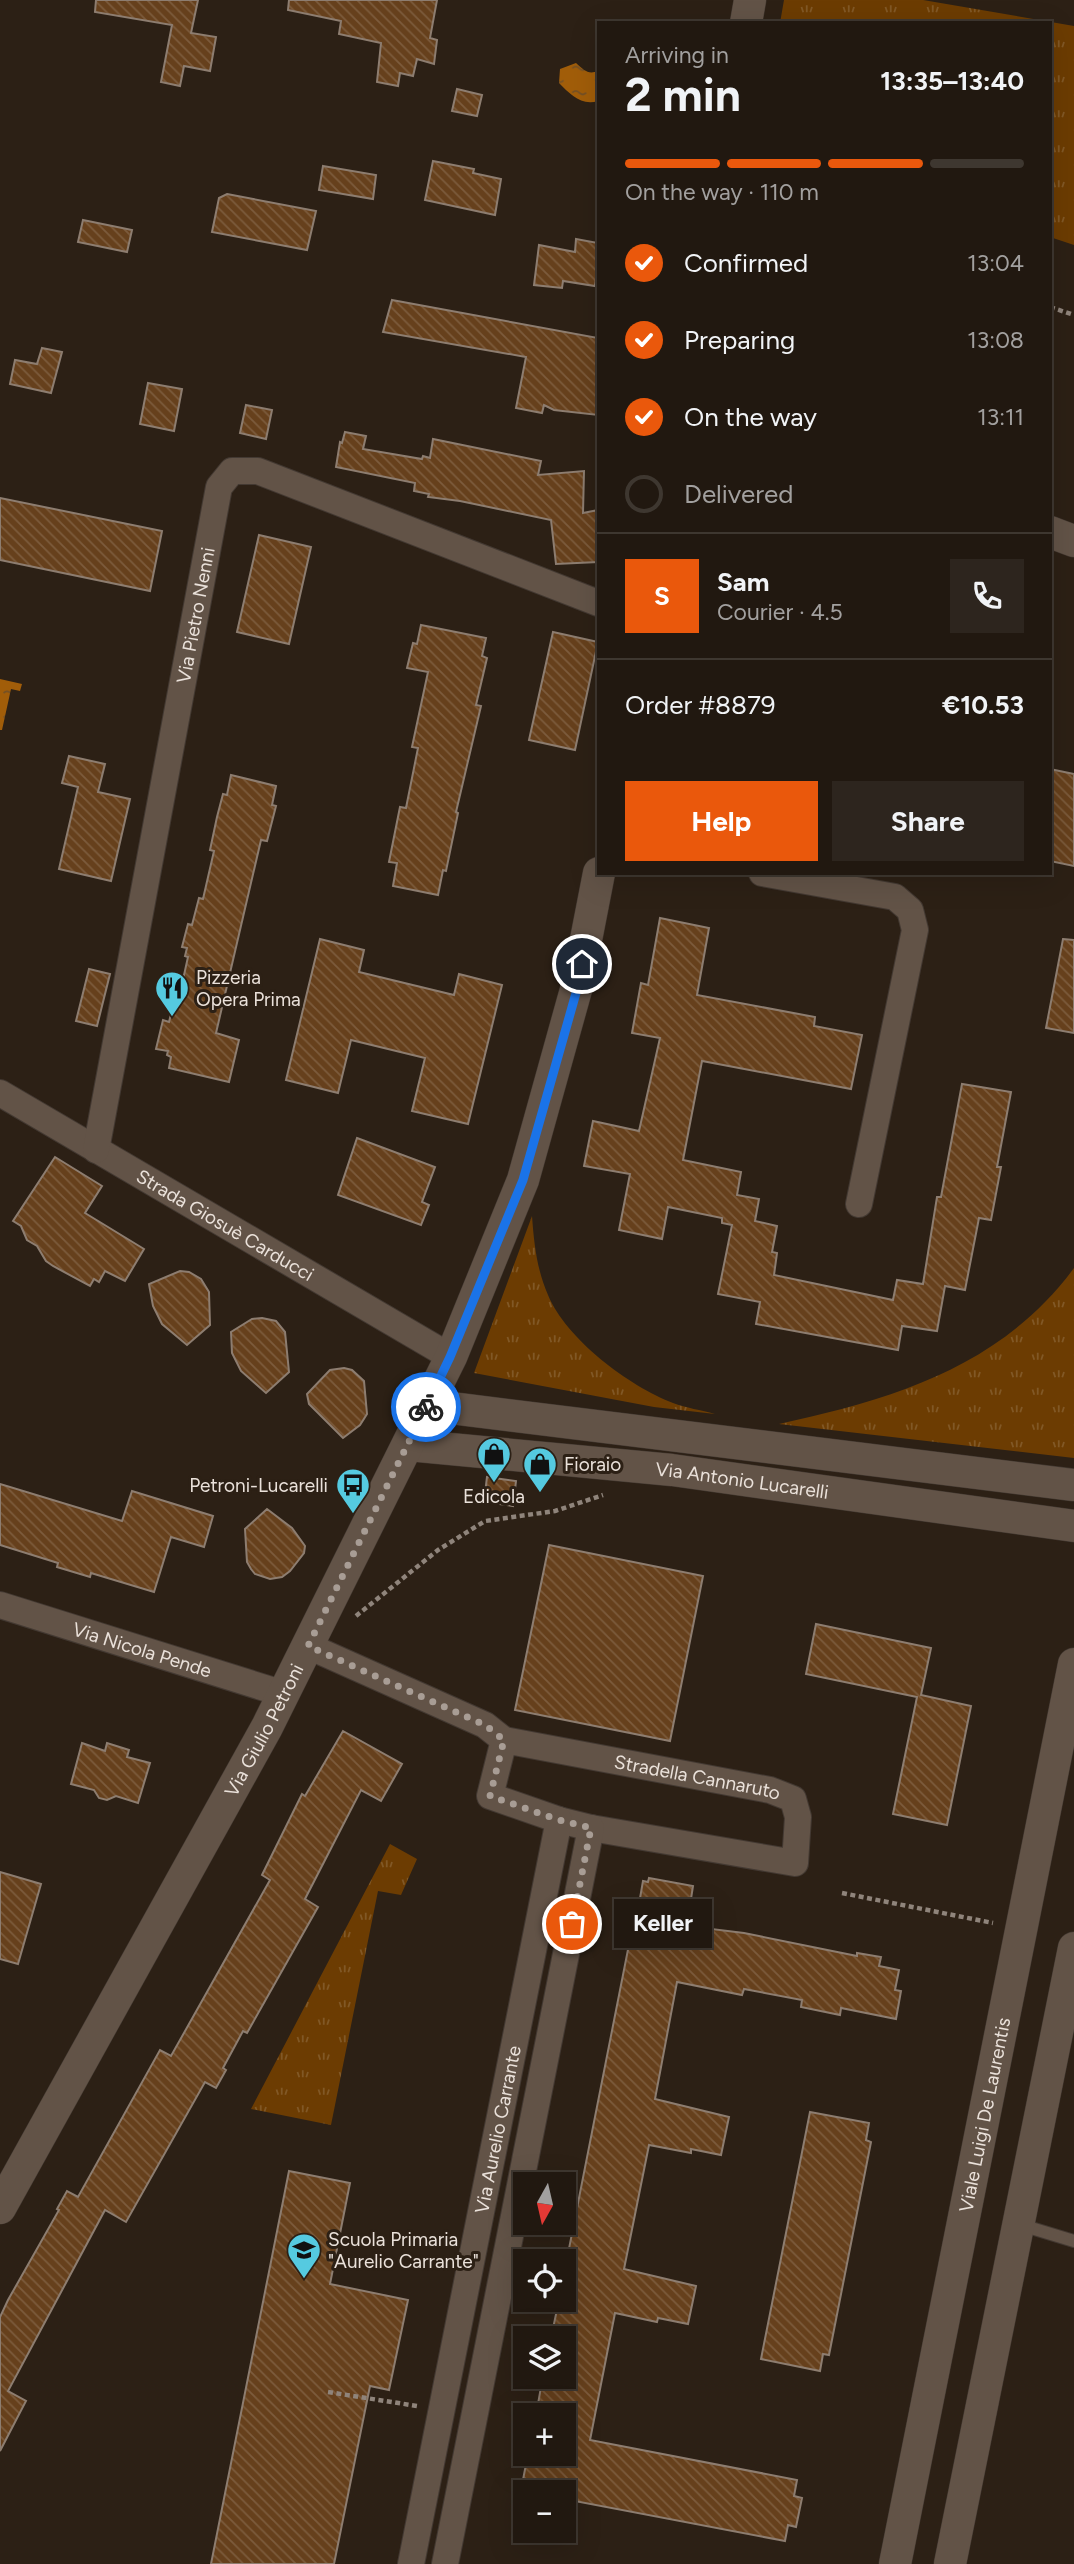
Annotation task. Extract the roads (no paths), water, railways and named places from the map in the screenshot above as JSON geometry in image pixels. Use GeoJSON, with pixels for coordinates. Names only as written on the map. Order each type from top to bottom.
{"type":"FeatureCollection","features":[{"type":"Feature","properties":{"kind":"street"},"geometry":{"type":"LineString","coordinates":[[746,21],[750,0]]}},
{"type":"Feature","properties":{"kind":"street","name":"Via Pietro Nenni"},"geometry":{"type":"LineString","coordinates":[[96,1150],[219,487],[232,471],[258,471],[597,603]]}},
{"type":"Feature","properties":{"kind":"street"},"geometry":{"type":"LineString","coordinates":[[1052,533],[1074,541]]}},
{"type":"Feature","properties":{"kind":"street","name":"Via Giulio Petroni"},"geometry":{"type":"LineString","coordinates":[[0,2207],[284,1694],[450,1357],[523,1180],[578,986],[599,875]]}},
{"type":"Feature","properties":{"kind":"street"},"geometry":{"type":"LineString","coordinates":[[773,875],[895,897],[910,910],[915,930],[859,1204]]}},
{"type":"Feature","properties":{"kind":"street","name":"Strada Giosuè Carducci"},"geometry":{"type":"LineString","coordinates":[[0,1093],[450,1357]]}},
{"type":"Feature","properties":{"kind":"street","name":"Via Antonio Lucarelli"},"geometry":{"type":"LineString","coordinates":[[427,1405],[1074,1485]]}},
{"type":"Feature","properties":{"kind":"street","name":"Via Antonio Lucarelli"},"geometry":{"type":"LineString","coordinates":[[408,1445],[672,1470],[1074,1526]]}},
{"type":"Feature","properties":{"kind":"street","name":"Via Nicola Pende"},"geometry":{"type":"LineString","coordinates":[[0,1605],[284,1694]]}},
{"type":"Feature","properties":{"kind":"street","name":"Stradella Cannaruto"},"geometry":{"type":"LineString","coordinates":[[314,1633],[485,1725],[504,1740],[770,1790],[793,1799],[799,1817],[795,1863],[591,1828],[490,1796],[504,1740]]}},
{"type":"Feature","properties":{"kind":"street","name":"Viale Luigi De Laurentis"},"geometry":{"type":"LineString","coordinates":[[895,2564],[1074,1664]]}},
{"type":"Feature","properties":{"kind":"street","name":"Via Aurelio Carrante"},"geometry":{"type":"LineString","coordinates":[[411,2564],[559,1820]]}},
{"type":"Feature","properties":{"kind":"street","name":"Via Aurelio Carrante"},"geometry":{"type":"LineString","coordinates":[[445,2564],[591,1828]]}},
{"type":"Feature","properties":{"kind":"street"},"geometry":{"type":"LineString","coordinates":[[950,2564],[1074,1948]]}},
{"type":"Feature","properties":{"kind":"lane"},"geometry":{"type":"LineString","coordinates":[[1018,2224],[1074,2241]]}},
{"type":"Feature","properties":{"kind":"water"},"geometry":{"type":"Polygon","coordinates":[[[576,63],[589,72],[597,71],[597,101],[586,102],[572,95],[559,83],[560,69],[576,63]]]}},
{"type":"Feature","properties":{"kind":"water"},"geometry":{"type":"Polygon","coordinates":[[[0,679],[22,684],[20,691],[11,689],[2,730],[0,730],[0,679]]]}},
{"type":"Feature","properties":{"kind":"place","name":"Pizzeria Opera Prima"},"geometry":{"type":"Point","coordinates":[172,1018]}},
{"type":"Feature","properties":{"kind":"place","name":"Edicola"},"geometry":{"type":"Point","coordinates":[494,1484]}},
{"type":"Feature","properties":{"kind":"place","name":"Fioraio"},"geometry":{"type":"Point","coordinates":[540,1494]}},
{"type":"Feature","properties":{"kind":"place","name":"Petroni-Lucarelli"},"geometry":{"type":"Point","coordinates":[353,1515]}},
{"type":"Feature","properties":{"kind":"place","name":"Keller"},"geometry":{"type":"Point","coordinates":[572,1924]}},
{"type":"Feature","properties":{"kind":"place","name":"Scuola Primaria \"Aurelio Carrante\""},"geometry":{"type":"Point","coordinates":[304,2280]}}]}
